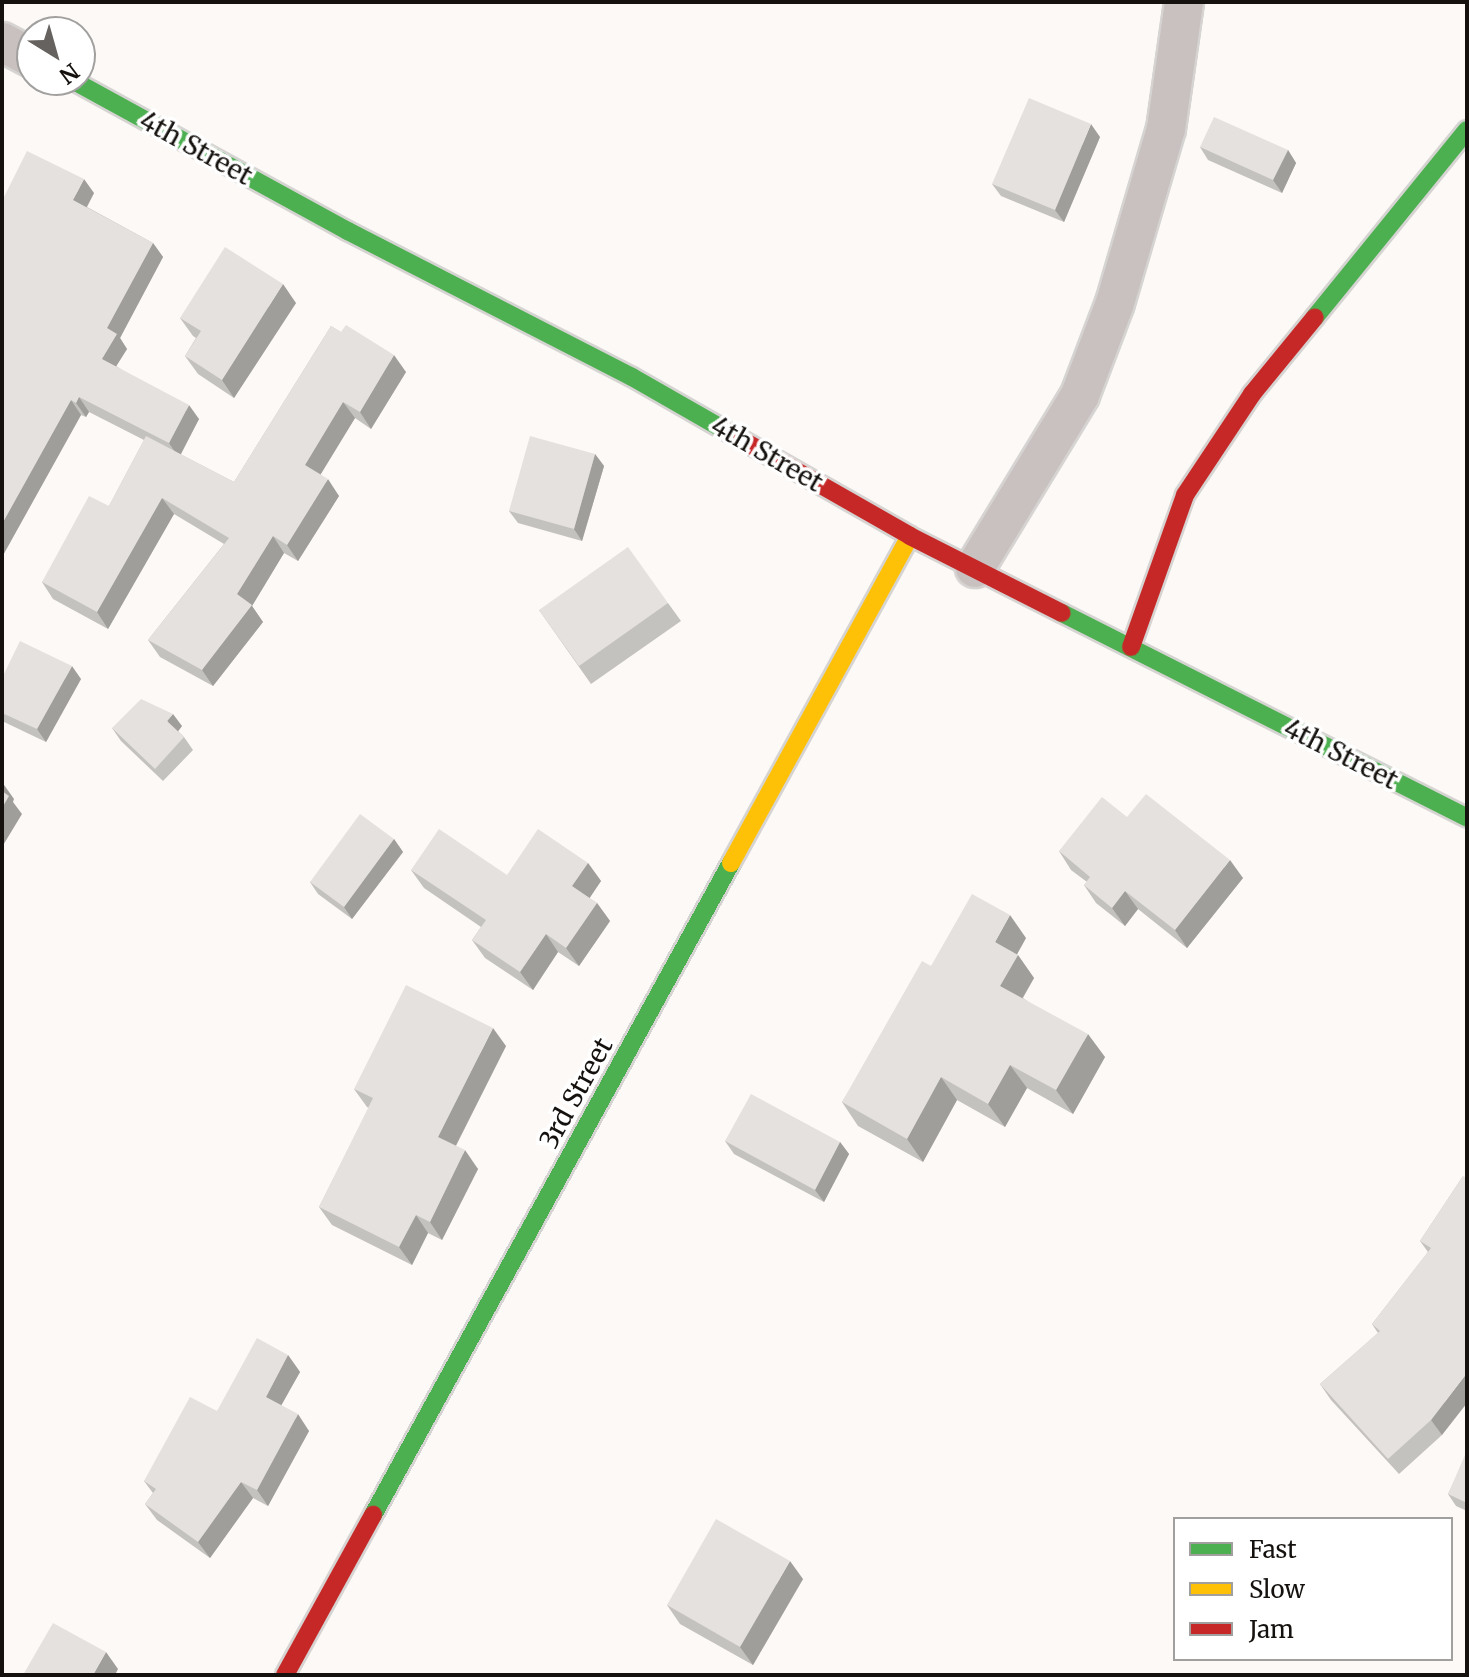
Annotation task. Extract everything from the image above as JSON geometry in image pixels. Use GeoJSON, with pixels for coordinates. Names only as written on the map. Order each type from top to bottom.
{"type":"FeatureCollection","features":[{"type":"Feature","properties":{"kind":"street"},"geometry":{"type":"LineString","coordinates":[[975,568],[1080,395],[1115,303],[1166,129],[1184,2]]}},
{"type":"Feature","properties":{"kind":"street","name":"4th Street"},"geometry":{"type":"LineString","coordinates":[[96,93],[348,231],[632,377],[910,536],[1467,818]]}},
{"type":"Feature","properties":{"kind":"street"},"geometry":{"type":"LineString","coordinates":[[1131,647],[1185,495],[1252,394],[1467,130]]}},
{"type":"Feature","properties":{"kind":"street","name":"3rd Street"},"geometry":{"type":"LineString","coordinates":[[285,1675],[910,536]]}},
{"type":"Feature","properties":{"kind":"building"},"geometry":{"type":"Polygon","coordinates":[[[1029,98],[1091,124],[1055,210],[992,184],[1029,98]]]}},
{"type":"Feature","properties":{"kind":"building"},"geometry":{"type":"Polygon","coordinates":[[[1214,117],[1288,150],[1273,180],[1200,147],[1214,117]]]}},
{"type":"Feature","properties":{"kind":"building"},"geometry":{"type":"Polygon","coordinates":[[[27,151],[84,179],[73,200],[153,243],[107,328],[117,334],[102,359],[189,405],[169,443],[79,397],[76,403],[71,400],[2,524],[2,201],[27,151]]]}},
{"type":"Feature","properties":{"kind":"building"},"geometry":{"type":"Polygon","coordinates":[[[225,247],[283,284],[222,380],[185,356],[201,331],[180,318],[225,247]]]}},
{"type":"Feature","properties":{"kind":"building"},"geometry":{"type":"Polygon","coordinates":[[[346,325],[394,355],[360,412],[343,402],[305,465],[328,479],[287,545],[273,536],[237,594],[252,605],[202,670],[148,640],[229,538],[162,498],[97,612],[42,582],[89,496],[109,506],[146,436],[234,482],[331,326],[341,332],[346,325]]]}},
{"type":"Feature","properties":{"kind":"building"},"geometry":{"type":"Polygon","coordinates":[[[530,436],[595,454],[574,529],[509,511],[530,436]]]}},
{"type":"Feature","properties":{"kind":"building"},"geometry":{"type":"Polygon","coordinates":[[[628,547],[668,603],[579,666],[539,610],[628,547]]]}},
{"type":"Feature","properties":{"kind":"building"},"geometry":{"type":"Polygon","coordinates":[[[20,641],[72,666],[37,729],[2,713],[2,678],[20,641]]]}},
{"type":"Feature","properties":{"kind":"building"},"geometry":{"type":"Polygon","coordinates":[[[141,699],[173,714],[167,721],[184,737],[155,769],[112,728],[141,699]]]}},
{"type":"Feature","properties":{"kind":"building"},"geometry":{"type":"Polygon","coordinates":[[[2,791],[9,796],[2,808],[2,791]]]}},
{"type":"Feature","properties":{"kind":"building"},"geometry":{"type":"Polygon","coordinates":[[[1146,794],[1230,860],[1175,930],[1125,891],[1112,908],[1084,885],[1090,877],[1059,851],[1102,797],[1127,817],[1146,794]]]}},
{"type":"Feature","properties":{"kind":"building"},"geometry":{"type":"Polygon","coordinates":[[[360,814],[394,839],[344,907],[310,882],[360,814]]]}},
{"type":"Feature","properties":{"kind":"building"},"geometry":{"type":"Polygon","coordinates":[[[439,829],[507,875],[538,829],[588,863],[572,886],[597,903],[566,948],[546,934],[520,972],[472,940],[486,920],[411,870],[439,829]]]}},
{"type":"Feature","properties":{"kind":"building"},"geometry":{"type":"Polygon","coordinates":[[[972,894],[1010,915],[995,942],[1018,955],[1000,986],[1088,1034],[1056,1090],[1010,1065],[988,1104],[941,1077],[907,1139],[842,1102],[922,961],[931,966],[972,894]]]}},
{"type":"Feature","properties":{"kind":"building"},"geometry":{"type":"Polygon","coordinates":[[[406,985],[493,1028],[438,1137],[465,1150],[430,1222],[416,1215],[399,1247],[319,1207],[373,1098],[354,1089],[406,985]]]}},
{"type":"Feature","properties":{"kind":"building"},"geometry":{"type":"Polygon","coordinates":[[[751,1094],[840,1142],[815,1190],[725,1141],[751,1094]]]}},
{"type":"Feature","properties":{"kind":"building"},"geometry":{"type":"Polygon","coordinates":[[[1463,1176],[1467,1178],[1467,1373],[1431,1420],[1388,1459],[1320,1384],[1380,1331],[1372,1324],[1431,1248],[1420,1241],[1463,1176]]]}},
{"type":"Feature","properties":{"kind":"building"},"geometry":{"type":"Polygon","coordinates":[[[257,1338],[288,1355],[266,1397],[298,1414],[257,1490],[241,1482],[198,1542],[145,1504],[156,1489],[144,1481],[190,1397],[217,1411],[257,1338]]]}},
{"type":"Feature","properties":{"kind":"building"},"geometry":{"type":"Polygon","coordinates":[[[1467,1455],[1467,1503],[1448,1494],[1467,1455]]]}},
{"type":"Feature","properties":{"kind":"building"},"geometry":{"type":"Polygon","coordinates":[[[716,1519],[790,1561],[740,1647],[667,1605],[716,1519]]]}},
{"type":"Feature","properties":{"kind":"building"},"geometry":{"type":"Polygon","coordinates":[[[53,1623],[106,1652],[93,1675],[23,1675],[53,1623]]]}},
{"type":"Feature","properties":{"kind":"traffic: fast"},"geometry":{"type":"LineString","coordinates":[[96,93],[348,231],[632,377],[728,432]]}},
{"type":"Feature","properties":{"kind":"traffic: fast"},"geometry":{"type":"LineString","coordinates":[[1315,317],[1467,130]]}},
{"type":"Feature","properties":{"kind":"traffic: fast"},"geometry":{"type":"LineString","coordinates":[[1062,613],[1467,818]]}},
{"type":"Feature","properties":{"kind":"traffic: fast"},"geometry":{"type":"LineString","coordinates":[[373,1515],[731,863]]}},
{"type":"Feature","properties":{"kind":"traffic: slow"},"geometry":{"type":"LineString","coordinates":[[731,863],[910,536]]}},
{"type":"Feature","properties":{"kind":"traffic: jam"},"geometry":{"type":"LineString","coordinates":[[1131,647],[1185,495],[1252,394],[1315,317]]}},
{"type":"Feature","properties":{"kind":"traffic: jam"},"geometry":{"type":"LineString","coordinates":[[728,432],[910,536],[1062,613]]}},
{"type":"Feature","properties":{"kind":"traffic: jam"},"geometry":{"type":"LineString","coordinates":[[285,1675],[373,1515]]}}]}
